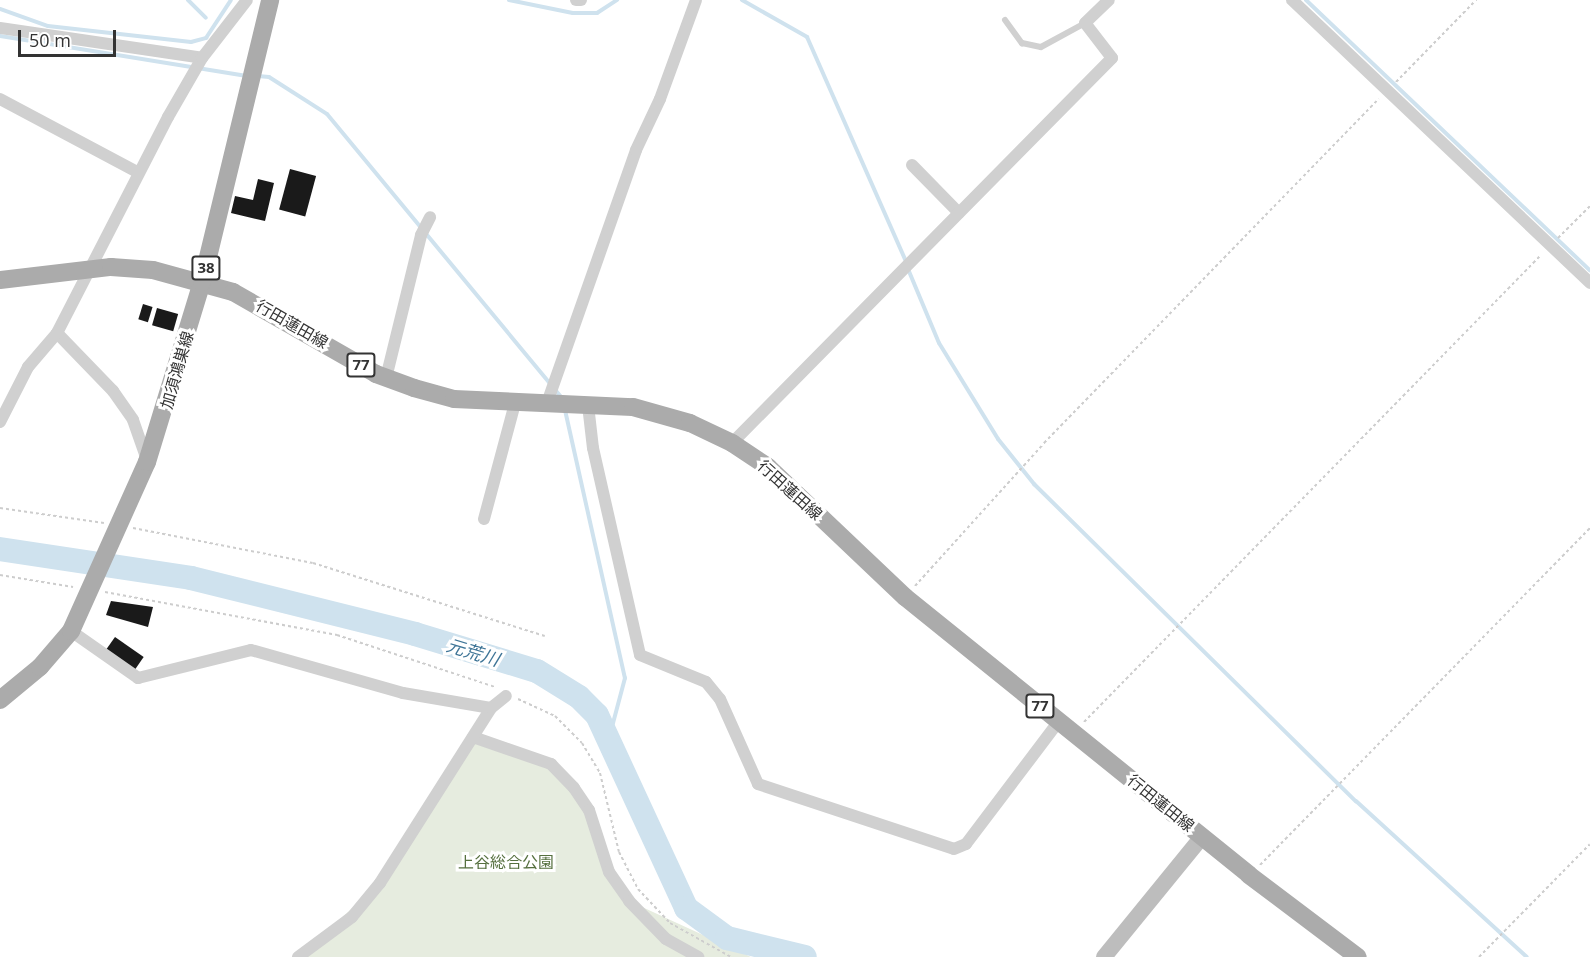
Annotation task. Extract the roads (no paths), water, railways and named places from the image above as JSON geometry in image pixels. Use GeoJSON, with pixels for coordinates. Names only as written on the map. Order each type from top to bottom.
{"type":"FeatureCollection","features":[{"type":"Feature","properties":{"kind":"main road","name":"加須鴻巣線"},"geometry":{"type":"LineString","coordinates":[[0,700],[40,667],[71,631],[147,462],[202,282],[270,0]]}},
{"type":"Feature","properties":{"kind":"main road","name":"行田蓮田線"},"geometry":{"type":"LineString","coordinates":[[0,280],[93,268],[153,270],[202,282],[261,305],[386,378],[454,399],[633,407],[690,423],[732,443],[768,467],[905,597],[1202,837],[1358,957]]}},
{"type":"Feature","properties":{"kind":"street"},"geometry":{"type":"LineString","coordinates":[[0,422],[28,368],[57,333],[93,268],[139,173],[202,58],[247,0]]}},
{"type":"Feature","properties":{"kind":"street"},"geometry":{"type":"LineString","coordinates":[[576,0],[581,0]]}},
{"type":"Feature","properties":{"kind":"street"},"geometry":{"type":"LineString","coordinates":[[547,403],[608,224],[696,0]]}},
{"type":"Feature","properties":{"kind":"street"},"geometry":{"type":"LineString","coordinates":[[732,443],[1112,58],[1085,23],[1109,0]]}},
{"type":"Feature","properties":{"kind":"street"},"geometry":{"type":"LineString","coordinates":[[1292,0],[1590,283]]}},
{"type":"Feature","properties":{"kind":"street"},"geometry":{"type":"LineString","coordinates":[[0,28],[202,58]]}},
{"type":"Feature","properties":{"kind":"street"},"geometry":{"type":"LineString","coordinates":[[0,99],[139,173]]}},
{"type":"Feature","properties":{"kind":"street"},"geometry":{"type":"LineString","coordinates":[[912,165],[959,213]]}},
{"type":"Feature","properties":{"kind":"street"},"geometry":{"type":"LineString","coordinates":[[386,378],[421,235],[430,217]]}},
{"type":"Feature","properties":{"kind":"street"},"geometry":{"type":"LineString","coordinates":[[57,333],[113,391],[133,420],[147,462]]}},
{"type":"Feature","properties":{"kind":"street"},"geometry":{"type":"LineString","coordinates":[[484,519],[515,403]]}},
{"type":"Feature","properties":{"kind":"street"},"geometry":{"type":"LineString","coordinates":[[588,405],[593,448],[640,655],[706,682],[720,699],[758,784],[954,849],[966,844],[1059,720]]}},
{"type":"Feature","properties":{"kind":"street"},"geometry":{"type":"LineString","coordinates":[[71,631],[138,678],[251,650],[403,693],[491,708]]}},
{"type":"Feature","properties":{"kind":"street"},"geometry":{"type":"LineString","coordinates":[[298,957],[352,916],[380,882],[491,708],[506,696]]}},
{"type":"Feature","properties":{"kind":"street"},"geometry":{"type":"LineString","coordinates":[[473,737],[550,764],[574,788],[589,810],[609,872],[628,901],[666,939],[698,957]]}},
{"type":"Feature","properties":{"kind":"street"},"geometry":{"type":"LineString","coordinates":[[1104,957],[1202,837]]}},
{"type":"Feature","properties":{"kind":"lane"},"geometry":{"type":"LineString","coordinates":[[1005,20],[1022,43],[1041,47],[1085,23]]}},
{"type":"Feature","properties":{"kind":"waterway"},"geometry":{"type":"LineString","coordinates":[[188,0],[206,18]]}},
{"type":"Feature","properties":{"kind":"waterway"},"geometry":{"type":"LineString","coordinates":[[0,9],[48,26],[191,42],[206,38],[231,0]]}},
{"type":"Feature","properties":{"kind":"waterway"},"geometry":{"type":"LineString","coordinates":[[509,0],[573,13],[597,13],[617,0]]}},
{"type":"Feature","properties":{"kind":"waterway"},"geometry":{"type":"LineString","coordinates":[[742,0],[807,37],[906,261]]}},
{"type":"Feature","properties":{"kind":"waterway"},"geometry":{"type":"LineString","coordinates":[[1306,0],[1590,270]]}},
{"type":"Feature","properties":{"kind":"waterway"},"geometry":{"type":"LineString","coordinates":[[0,36],[247,76]]}},
{"type":"Feature","properties":{"kind":"waterway"},"geometry":{"type":"LineString","coordinates":[[258,76],[269,77],[327,114],[561,397]]}},
{"type":"Feature","properties":{"kind":"waterway"},"geometry":{"type":"LineString","coordinates":[[908,269],[939,343],[998,439],[1034,484],[1356,801],[1527,957]]}},
{"type":"Feature","properties":{"kind":"waterway"},"geometry":{"type":"LineString","coordinates":[[565,410],[625,678],[609,738]]}},
{"type":"Feature","properties":{"kind":"waterway","name":"元荒川"},"geometry":{"type":"LineString","coordinates":[[0,549],[191,578],[415,634],[537,671],[579,697],[597,715],[686,908],[727,938],[805,957]]}},
{"type":"Feature","properties":{"kind":"park label","name":"上谷総合公園"},"geometry":{"type":"Point","coordinates":[506,862]}}]}
